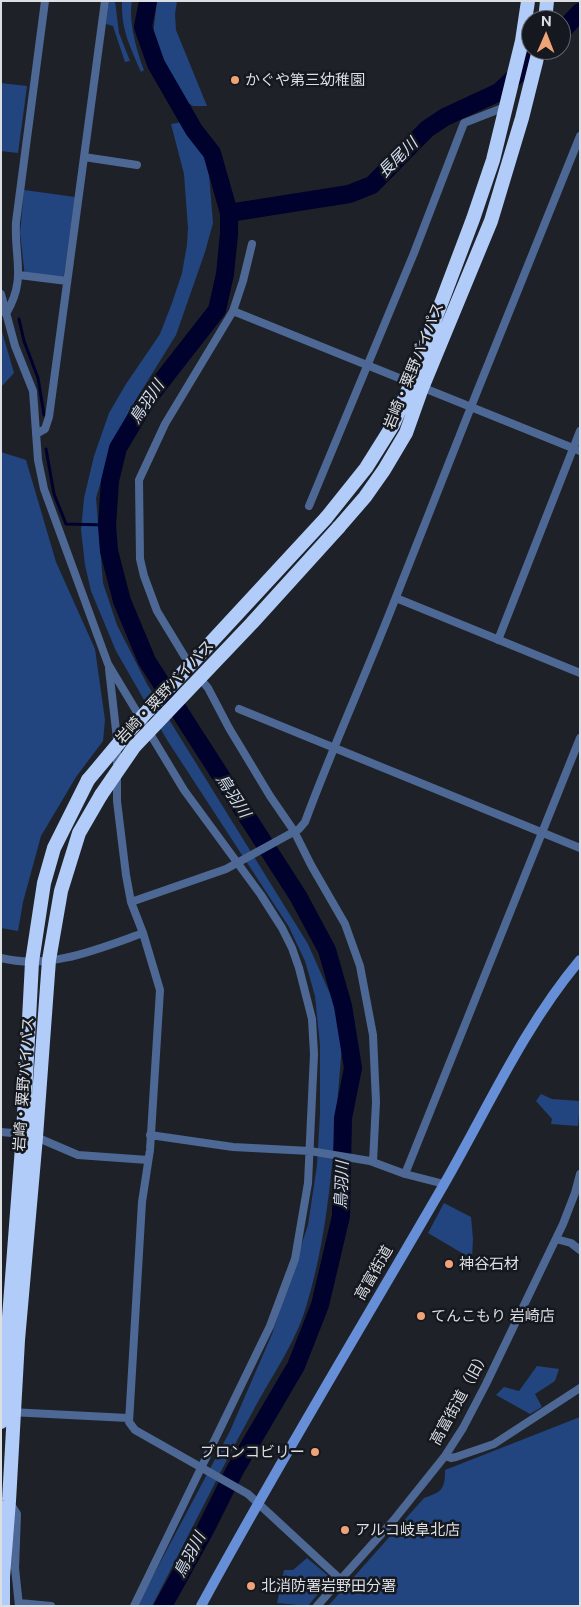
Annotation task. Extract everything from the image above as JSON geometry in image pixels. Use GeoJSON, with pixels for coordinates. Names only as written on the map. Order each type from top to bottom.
{"type":"FeatureCollection","features":[{"type":"Feature","properties":{"kind":"highway","name":"岩崎・粟野バイパス"},"geometry":{"type":"LineString","coordinates":[[3,1606],[3,1578],[9,1501],[5,1414],[30,1135],[49,960],[62,891],[79,833],[134,747],[252,623],[365,497],[406,433],[416,385],[493,160],[519,53],[528,1]]}},
{"type":"Feature","properties":{"kind":"highway","name":"岩崎・粟野バイパス"},"geometry":{"type":"LineString","coordinates":[[30,1135],[32,962],[44,883],[54,848],[88,780],[128,731],[326,518],[366,468],[393,426],[416,385],[491,221],[537,60]]}},
{"type":"Feature","properties":{"kind":"street"},"geometry":{"type":"LineString","coordinates":[[6,314],[14,300],[19,274],[15,236],[16,222],[45,1]]}},
{"type":"Feature","properties":{"kind":"street"},"geometry":{"type":"LineString","coordinates":[[36,434],[45,429],[49,417],[105,1]]}},
{"type":"Feature","properties":{"kind":"street"},"geometry":{"type":"LineString","coordinates":[[309,506],[414,253],[464,122],[505,107]]}},
{"type":"Feature","properties":{"kind":"street"},"geometry":{"type":"LineString","coordinates":[[131,902],[239,863],[299,829],[305,822],[333,748],[396,598],[470,407],[579,140]]}},
{"type":"Feature","properties":{"kind":"street"},"geometry":{"type":"LineString","coordinates":[[84,158],[137,165]]}},
{"type":"Feature","properties":{"kind":"street"},"geometry":{"type":"LineString","coordinates":[[252,244],[233,311],[164,424],[139,480],[140,559],[157,611],[185,658],[208,688],[229,728],[293,832],[345,924],[360,966],[372,1035],[376,1102],[372,1161]]}},
{"type":"Feature","properties":{"kind":"street"},"geometry":{"type":"LineString","coordinates":[[19,274],[67,281]]}},
{"type":"Feature","properties":{"kind":"street"},"geometry":{"type":"LineString","coordinates":[[1,294],[15,346],[33,391],[38,460],[44,489],[108,664],[184,790],[239,863],[282,928],[299,968],[312,1019],[314,1054],[312,1152],[295,1258],[270,1326],[204,1468],[134,1606]]}},
{"type":"Feature","properties":{"kind":"street"},"geometry":{"type":"LineString","coordinates":[[233,311],[576,449]]}},
{"type":"Feature","properties":{"kind":"street"},"geometry":{"type":"LineString","coordinates":[[498,640],[576,449],[580,431]]}},
{"type":"Feature","properties":{"kind":"street"},"geometry":{"type":"LineString","coordinates":[[396,598],[580,673]]}},
{"type":"Feature","properties":{"kind":"street"},"geometry":{"type":"LineString","coordinates":[[108,664],[117,739],[117,801],[126,875],[131,902],[143,933],[160,990],[148,1160],[142,1202],[133,1384],[129,1422],[135,1430],[248,1494],[340,1579]]}},
{"type":"Feature","properties":{"kind":"street"},"geometry":{"type":"LineString","coordinates":[[239,709],[580,848]]}},
{"type":"Feature","properties":{"kind":"street"},"geometry":{"type":"LineString","coordinates":[[406,1174],[580,738]]}},
{"type":"Feature","properties":{"kind":"street"},"geometry":{"type":"LineString","coordinates":[[1,958],[32,962],[49,960],[83,954],[143,933]]}},
{"type":"Feature","properties":{"kind":"street","name":"高富街道"},"geometry":{"type":"LineString","coordinates":[[201,1606],[258,1502],[444,1184],[512,1060],[558,987],[580,960]]}},
{"type":"Feature","properties":{"kind":"street"},"geometry":{"type":"LineString","coordinates":[[1,1132],[30,1135],[78,1155],[148,1160]]}},
{"type":"Feature","properties":{"kind":"street"},"geometry":{"type":"LineString","coordinates":[[150,1135],[233,1147],[312,1152],[372,1161],[406,1174],[444,1184]]}},
{"type":"Feature","properties":{"kind":"street","name":"高富街道（旧）"},"geometry":{"type":"LineString","coordinates":[[317,1606],[393,1521],[445,1456],[463,1428],[556,1239],[575,1194],[580,1174]]}},
{"type":"Feature","properties":{"kind":"street"},"geometry":{"type":"LineString","coordinates":[[556,1239],[570,1243],[580,1250]]}},
{"type":"Feature","properties":{"kind":"street"},"geometry":{"type":"LineString","coordinates":[[445,1456],[456,1458],[494,1444],[580,1388]]}},
{"type":"Feature","properties":{"kind":"street"},"geometry":{"type":"LineString","coordinates":[[5,1414],[128,1418]]}},
{"type":"Feature","properties":{"kind":"street"},"geometry":{"type":"LineString","coordinates":[[9,1501],[17,1514],[15,1568],[19,1604],[51,1606]]}},
{"type":"Feature","properties":{"kind":"shaded area"},"geometry":{"type":"Polygon","coordinates":[[[109,1],[115,1],[119,33],[130,61],[125,62],[113,26],[106,24],[109,1]]]}},
{"type":"Feature","properties":{"kind":"shaded area"},"geometry":{"type":"Polygon","coordinates":[[[122,1],[132,1],[132,26],[144,70],[141,72],[125,29],[122,1]]]}},
{"type":"Feature","properties":{"kind":"shaded area"},"geometry":{"type":"Polygon","coordinates":[[[157,1],[177,1],[175,14],[176,30],[207,106],[193,106],[180,98],[153,35],[157,1]]]}},
{"type":"Feature","properties":{"kind":"shaded area"},"geometry":{"type":"Polygon","coordinates":[[[1,83],[27,86],[18,153],[1,151],[1,83]]]}},
{"type":"Feature","properties":{"kind":"shaded area"},"geometry":{"type":"Polygon","coordinates":[[[183,122],[208,162],[213,223],[205,252],[176,335],[129,411],[106,464],[96,498],[103,583],[117,625],[147,684],[308,944],[335,1005],[340,1021],[342,1046],[327,1210],[315,1275],[301,1321],[296,1334],[240,1435],[152,1606],[137,1606],[230,1431],[272,1334],[308,1225],[317,1165],[320,1114],[320,1045],[315,996],[305,961],[289,927],[167,740],[116,651],[91,591],[85,565],[81,530],[84,498],[94,456],[109,413],[160,334],[182,273],[188,228],[184,174],[171,124],[183,122]]]}},
{"type":"Feature","properties":{"kind":"shaded area"},"geometry":{"type":"Polygon","coordinates":[[[24,190],[75,197],[63,281],[25,277],[20,233],[24,190]]]}},
{"type":"Feature","properties":{"kind":"shaded area"},"geometry":{"type":"Polygon","coordinates":[[[1,328],[14,373],[1,387],[1,328]]]}},
{"type":"Feature","properties":{"kind":"shaded area"},"geometry":{"type":"Polygon","coordinates":[[[1,452],[26,460],[56,562],[95,649],[105,720],[103,741],[76,777],[41,836],[23,902],[18,931],[1,928],[1,452]]]}},
{"type":"Feature","properties":{"kind":"shaded area"},"geometry":{"type":"Polygon","coordinates":[[[541,1094],[552,1099],[580,1101],[578,1126],[551,1124],[552,1119],[536,1101],[541,1094]]]}},
{"type":"Feature","properties":{"kind":"shaded area"},"geometry":{"type":"Polygon","coordinates":[[[444,1203],[471,1217],[472,1259],[428,1233],[444,1203]]]}},
{"type":"Feature","properties":{"kind":"shaded area"},"geometry":{"type":"Polygon","coordinates":[[[537,1366],[559,1369],[555,1381],[535,1394],[542,1407],[530,1414],[496,1395],[504,1387],[519,1391],[537,1366]]]}},
{"type":"Feature","properties":{"kind":"shaded area"},"geometry":{"type":"Polygon","coordinates":[[[580,1417],[580,1606],[328,1606],[424,1498],[439,1492],[443,1486],[445,1470],[580,1417]]]}},
{"type":"Feature","properties":{"kind":"shaded area"},"geometry":{"type":"Polygon","coordinates":[[[307,1558],[331,1578],[308,1606],[277,1603],[284,1570],[293,1570],[307,1558]]]}},
{"type":"Feature","properties":{"kind":"waterway","name":"鳥羽川"},"geometry":{"type":"LineString","coordinates":[[148,1],[143,27],[156,64],[194,130],[212,153],[229,213],[229,234],[225,274],[217,310],[146,401],[118,448],[110,481],[107,525],[109,551],[122,601],[147,661],[298,896],[327,950],[343,1006],[353,1068],[343,1118],[341,1216],[320,1305],[296,1366],[235,1470],[205,1530],[163,1606]]}},
{"type":"Feature","properties":{"kind":"waterway","name":"長尾川"},"geometry":{"type":"LineString","coordinates":[[571,21],[580,12]]}},
{"type":"Feature","properties":{"kind":"waterway","name":"長尾川"},"geometry":{"type":"LineString","coordinates":[[229,213],[349,194],[372,185],[427,129],[445,117],[499,92],[533,60]]}},
{"type":"Feature","properties":{"kind":"waterway"},"geometry":{"type":"LineString","coordinates":[[19,319],[24,341],[38,378],[44,415]]}},
{"type":"Feature","properties":{"kind":"waterway"},"geometry":{"type":"LineString","coordinates":[[46,449],[54,494],[66,524],[107,525]]}},
{"type":"Feature","properties":{"kind":"place","name":"かぐや第三幼稚園"},"geometry":{"type":"Point","coordinates":[235,80]}},
{"type":"Feature","properties":{"kind":"place","name":"神谷石材"},"geometry":{"type":"Point","coordinates":[449,1264]}},
{"type":"Feature","properties":{"kind":"place","name":"てんこもり 岩崎店"},"geometry":{"type":"Point","coordinates":[421,1316]}},
{"type":"Feature","properties":{"kind":"place","name":"ブロンコビリー"},"geometry":{"type":"Point","coordinates":[315,1452]}},
{"type":"Feature","properties":{"kind":"place","name":"アルコ岐阜北店"},"geometry":{"type":"Point","coordinates":[345,1530]}},
{"type":"Feature","properties":{"kind":"place","name":"北消防署岩野田分署"},"geometry":{"type":"Point","coordinates":[251,1586]}}]}
